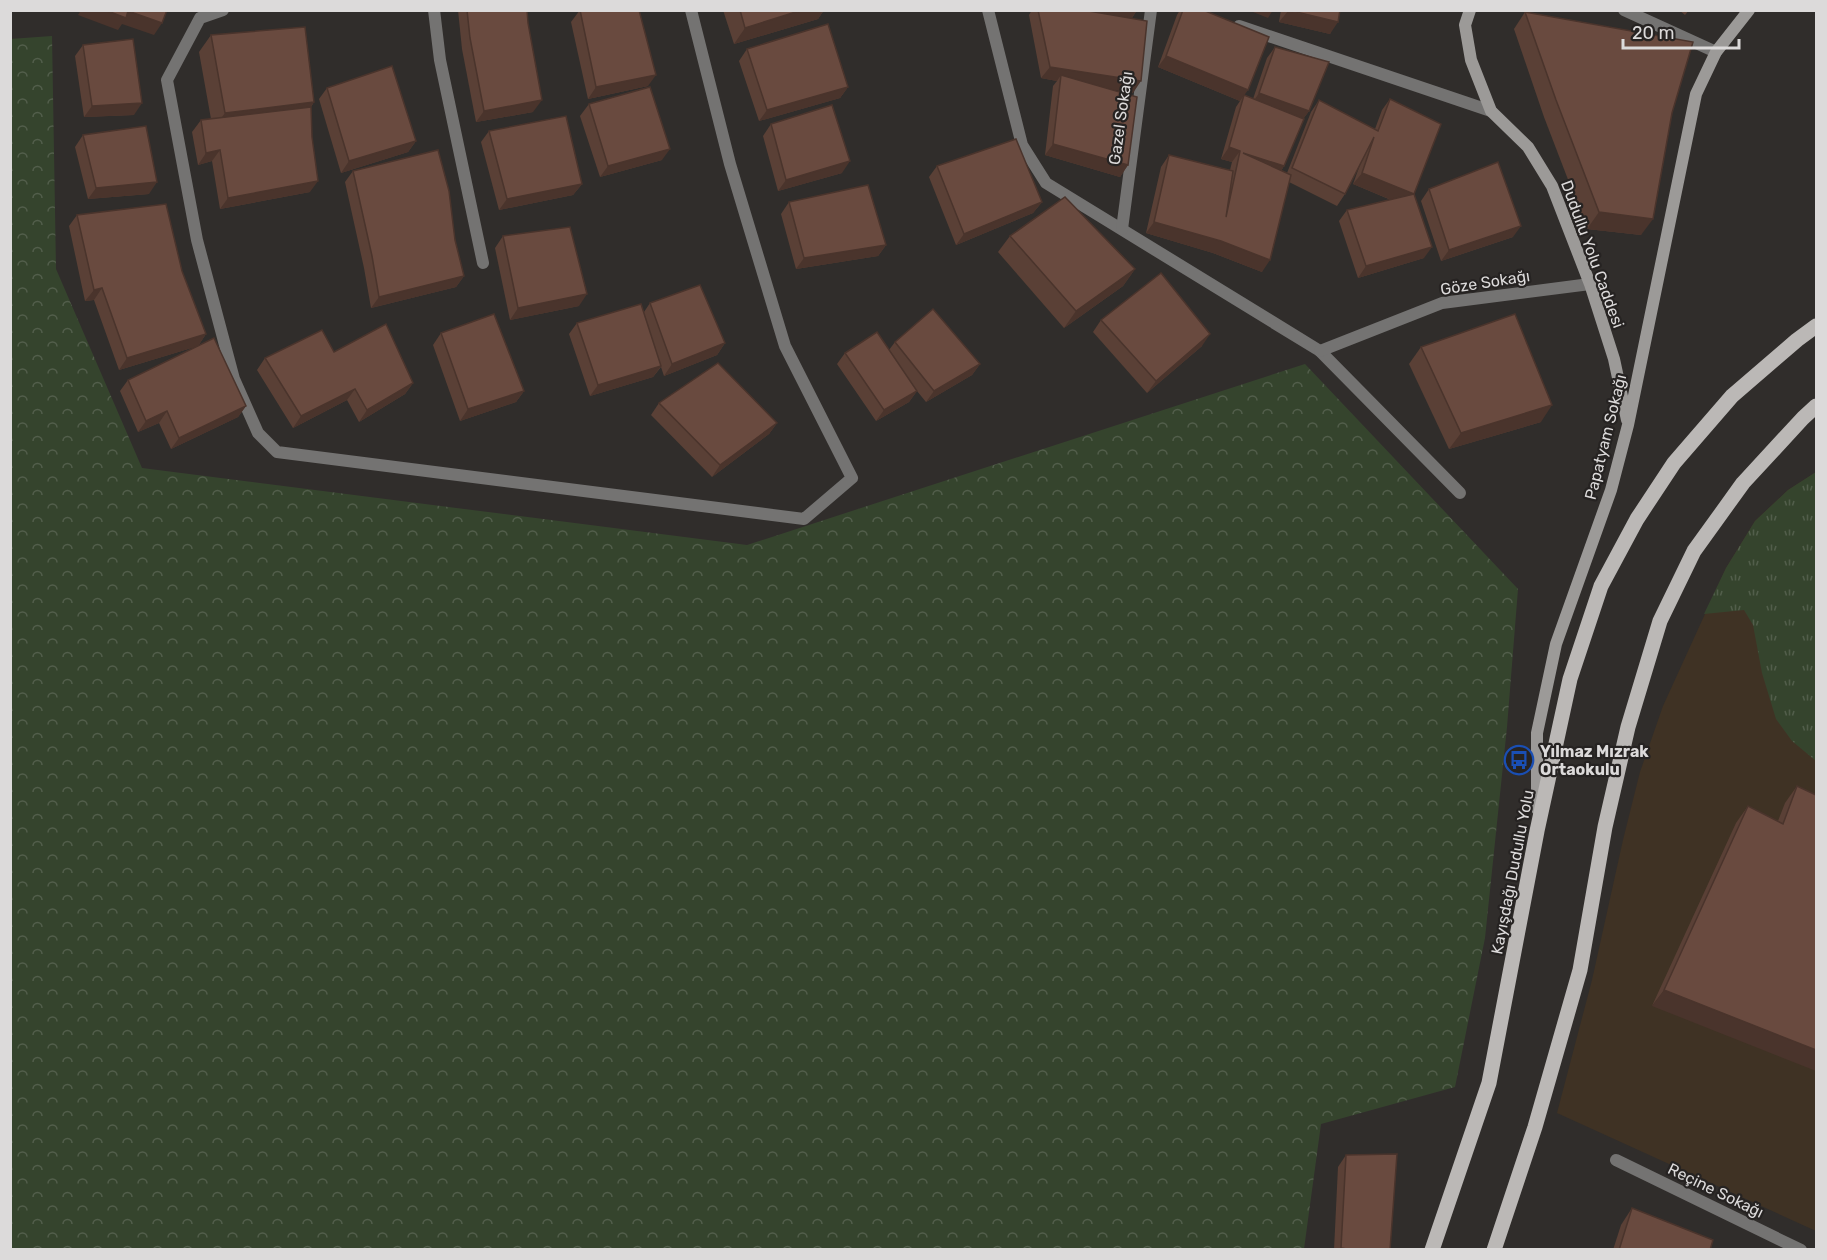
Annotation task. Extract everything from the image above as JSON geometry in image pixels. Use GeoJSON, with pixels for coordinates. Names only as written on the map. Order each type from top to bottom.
{"type":"FeatureCollection","features":[{"type":"Feature","properties":{"kind":"main road","name":"Dudullu Yolu Caddesi"},"geometry":{"type":"LineString","coordinates":[[1470,10],[1465,25],[1471,60],[1491,111],[1528,147],[1552,186],[1590,284],[1614,359],[1628,426]]}},
{"type":"Feature","properties":{"kind":"main road","name":"Papatyam Sokağı"},"geometry":{"type":"LineString","coordinates":[[1538,831],[1537,732],[1556,644],[1611,489],[1628,426],[1696,94],[1716,52],[1749,10]]}},
{"type":"Feature","properties":{"kind":"main road","name":"Kayışdağı Dudullu Yolu"},"geometry":{"type":"LineString","coordinates":[[1432,1250],[1489,1083],[1570,679],[1601,586],[1637,519],[1674,463],[1732,396],[1816,326]]}},
{"type":"Feature","properties":{"kind":"main road"},"geometry":{"type":"LineString","coordinates":[[1494,1250],[1535,1127],[1580,970],[1605,827],[1620,760],[1660,621],[1694,551],[1743,483],[1816,406]]}},
{"type":"Feature","properties":{"kind":"street"},"geometry":{"type":"LineString","coordinates":[[223,10],[202,14],[166,80],[197,240],[234,379],[258,432],[277,452],[804,519],[852,478],[785,346],[730,164],[691,10]]}},
{"type":"Feature","properties":{"kind":"street"},"geometry":{"type":"LineString","coordinates":[[434,10],[440,60],[483,263]]}},
{"type":"Feature","properties":{"kind":"street"},"geometry":{"type":"LineString","coordinates":[[988,10],[1022,145],[1046,183],[1320,351],[1460,493]]}},
{"type":"Feature","properties":{"kind":"street","name":"Gazel Sokağı"},"geometry":{"type":"LineString","coordinates":[[1122,230],[1151,10]]}},
{"type":"Feature","properties":{"kind":"street"},"geometry":{"type":"LineString","coordinates":[[1624,10],[1716,52]]}},
{"type":"Feature","properties":{"kind":"street"},"geometry":{"type":"LineString","coordinates":[[1227,22],[1491,111]]}},
{"type":"Feature","properties":{"kind":"street","name":"Göze Sokağı"},"geometry":{"type":"LineString","coordinates":[[1320,351],[1442,303],[1590,284]]}},
{"type":"Feature","properties":{"kind":"street","name":"Reçine Sokağı"},"geometry":{"type":"LineString","coordinates":[[1616,1160],[1801,1250]]}},
{"type":"Feature","properties":{"kind":"shaded area"},"geometry":{"type":"Polygon","coordinates":[[[1816,472],[1816,1231],[1557,1113],[1592,980],[1640,772],[1663,706],[1726,568],[1755,521],[1788,490],[1816,472]]]}},
{"type":"Feature","properties":{"kind":"green space"},"geometry":{"type":"Polygon","coordinates":[[[52,36],[56,269],[142,468],[747,545],[1305,364],[1518,589],[1507,727],[1485,938],[1455,1087],[1321,1124],[1304,1249],[11,1249],[10,39],[52,36]]]}},
{"type":"Feature","properties":{"kind":"green space"},"geometry":{"type":"Polygon","coordinates":[[[1816,472],[1816,761],[1792,741],[1776,719],[1762,673],[1753,625],[1744,610],[1704,614],[1726,568],[1755,521],[1788,490],[1816,472]]]}},
{"type":"Feature","properties":{"kind":"building"},"geometry":{"type":"Polygon","coordinates":[[[105,10],[167,10],[162,23],[128,11],[126,18],[105,10]]]}},
{"type":"Feature","properties":{"kind":"building"},"geometry":{"type":"Polygon","coordinates":[[[467,10],[527,10],[542,100],[484,111],[467,10]]]}},
{"type":"Feature","properties":{"kind":"building"},"geometry":{"type":"Polygon","coordinates":[[[580,10],[639,10],[656,75],[596,87],[580,10]]]}},
{"type":"Feature","properties":{"kind":"building"},"geometry":{"type":"Polygon","coordinates":[[[740,10],[802,10],[745,28],[740,10]]]}},
{"type":"Feature","properties":{"kind":"building"},"geometry":{"type":"Polygon","coordinates":[[[1038,10],[1083,10],[1147,21],[1141,81],[1050,67],[1038,10]]]}},
{"type":"Feature","properties":{"kind":"building"},"geometry":{"type":"Polygon","coordinates":[[[1183,10],[1203,10],[1269,37],[1248,90],[1166,56],[1183,10]]]}},
{"type":"Feature","properties":{"kind":"building"},"geometry":{"type":"Polygon","coordinates":[[[1288,10],[1340,10],[1338,22],[1288,10]]]}},
{"type":"Feature","properties":{"kind":"building"},"geometry":{"type":"Polygon","coordinates":[[[1525,12],[1693,42],[1672,113],[1653,219],[1599,212],[1525,12]]]}},
{"type":"Feature","properties":{"kind":"building"},"geometry":{"type":"Polygon","coordinates":[[[828,24],[848,87],[767,110],[747,49],[828,24]]]}},
{"type":"Feature","properties":{"kind":"building"},"geometry":{"type":"Polygon","coordinates":[[[305,27],[314,102],[225,113],[211,35],[305,27]]]}},
{"type":"Feature","properties":{"kind":"building"},"geometry":{"type":"Polygon","coordinates":[[[133,39],[142,103],[92,106],[83,45],[133,39]]]}},
{"type":"Feature","properties":{"kind":"building"},"geometry":{"type":"Polygon","coordinates":[[[1275,47],[1329,62],[1309,111],[1259,93],[1275,47]]]}},
{"type":"Feature","properties":{"kind":"building"},"geometry":{"type":"Polygon","coordinates":[[[392,66],[416,141],[349,161],[327,88],[392,66]]]}},
{"type":"Feature","properties":{"kind":"building"},"geometry":{"type":"Polygon","coordinates":[[[1061,75],[1137,97],[1128,165],[1053,144],[1061,75]]]}},
{"type":"Feature","properties":{"kind":"building"},"geometry":{"type":"Polygon","coordinates":[[[650,87],[670,149],[608,166],[589,104],[650,87]]]}},
{"type":"Feature","properties":{"kind":"building"},"geometry":{"type":"Polygon","coordinates":[[[1244,95],[1304,119],[1284,166],[1243,153],[1291,175],[1270,260],[1221,241],[1154,222],[1169,155],[1233,171],[1226,217],[1240,151],[1229,147],[1244,95]]]}},
{"type":"Feature","properties":{"kind":"building"},"geometry":{"type":"Polygon","coordinates":[[[1390,99],[1441,124],[1414,194],[1362,173],[1374,137],[1345,194],[1292,168],[1319,100],[1378,131],[1390,99]]]}},
{"type":"Feature","properties":{"kind":"building"},"geometry":{"type":"Polygon","coordinates":[[[832,105],[850,161],[786,180],[771,124],[832,105]]]}},
{"type":"Feature","properties":{"kind":"building"},"geometry":{"type":"Polygon","coordinates":[[[311,107],[312,137],[318,181],[228,198],[220,150],[206,153],[201,120],[311,107]]]}},
{"type":"Feature","properties":{"kind":"building"},"geometry":{"type":"Polygon","coordinates":[[[566,116],[582,184],[507,199],[489,131],[566,116]]]}},
{"type":"Feature","properties":{"kind":"building"},"geometry":{"type":"Polygon","coordinates":[[[146,126],[157,182],[96,188],[83,135],[146,126]]]}},
{"type":"Feature","properties":{"kind":"building"},"geometry":{"type":"Polygon","coordinates":[[[1016,139],[1042,202],[964,234],[937,166],[1016,139]]]}},
{"type":"Feature","properties":{"kind":"building"},"geometry":{"type":"Polygon","coordinates":[[[438,150],[449,191],[455,240],[464,276],[379,297],[353,171],[438,150]]]}},
{"type":"Feature","properties":{"kind":"building"},"geometry":{"type":"Polygon","coordinates":[[[1498,162],[1521,226],[1449,250],[1429,189],[1498,162]]]}},
{"type":"Feature","properties":{"kind":"building"},"geometry":{"type":"Polygon","coordinates":[[[868,185],[886,245],[804,258],[789,202],[868,185]]]}},
{"type":"Feature","properties":{"kind":"building"},"geometry":{"type":"Polygon","coordinates":[[[1414,194],[1432,247],[1366,266],[1347,210],[1414,194]]]}},
{"type":"Feature","properties":{"kind":"building"},"geometry":{"type":"Polygon","coordinates":[[[1065,197],[1135,269],[1076,311],[1010,236],[1065,197]]]}},
{"type":"Feature","properties":{"kind":"building"},"geometry":{"type":"Polygon","coordinates":[[[166,204],[182,271],[206,334],[127,358],[102,288],[94,290],[77,215],[166,204]]]}},
{"type":"Feature","properties":{"kind":"building"},"geometry":{"type":"Polygon","coordinates":[[[570,227],[587,294],[518,308],[503,236],[570,227]]]}},
{"type":"Feature","properties":{"kind":"building"},"geometry":{"type":"Polygon","coordinates":[[[1161,273],[1210,334],[1156,381],[1101,320],[1161,273]]]}},
{"type":"Feature","properties":{"kind":"building"},"geometry":{"type":"Polygon","coordinates":[[[700,285],[725,343],[672,364],[650,303],[700,285]]]}},
{"type":"Feature","properties":{"kind":"building"},"geometry":{"type":"Polygon","coordinates":[[[641,304],[661,366],[598,385],[577,323],[641,304]]]}},
{"type":"Feature","properties":{"kind":"building"},"geometry":{"type":"Polygon","coordinates":[[[933,309],[980,364],[934,391],[895,342],[933,309]]]}},
{"type":"Feature","properties":{"kind":"building"},"geometry":{"type":"Polygon","coordinates":[[[494,314],[524,391],[468,409],[441,333],[494,314]]]}},
{"type":"Feature","properties":{"kind":"building"},"geometry":{"type":"Polygon","coordinates":[[[1515,314],[1552,405],[1461,433],[1421,347],[1515,314]]]}},
{"type":"Feature","properties":{"kind":"building"},"geometry":{"type":"Polygon","coordinates":[[[386,324],[413,383],[367,410],[355,389],[301,416],[265,358],[322,330],[334,352],[386,324]]]}},
{"type":"Feature","properties":{"kind":"building"},"geometry":{"type":"Polygon","coordinates":[[[877,332],[917,391],[884,410],[845,353],[877,332]]]}},
{"type":"Feature","properties":{"kind":"building"},"geometry":{"type":"Polygon","coordinates":[[[214,338],[246,406],[179,438],[167,411],[146,421],[128,380],[214,338]]]}},
{"type":"Feature","properties":{"kind":"building"},"geometry":{"type":"Polygon","coordinates":[[[718,363],[777,423],[720,465],[659,403],[718,363]]]}},
{"type":"Feature","properties":{"kind":"building"},"geometry":{"type":"Polygon","coordinates":[[[1797,786],[1816,795],[1816,1050],[1664,990],[1748,806],[1783,824],[1797,786]]]}},
{"type":"Feature","properties":{"kind":"building"},"geometry":{"type":"Polygon","coordinates":[[[1397,1154],[1390,1250],[1341,1248],[1346,1155],[1397,1154]]]}},
{"type":"Feature","properties":{"kind":"building"},"geometry":{"type":"Polygon","coordinates":[[[1632,1208],[1713,1240],[1710,1250],[1619,1250],[1632,1208]]]}},
{"type":"Feature","properties":{"kind":"place","name":"Yılmaz Mızrak Ortaokulu"},"geometry":{"type":"Point","coordinates":[1519,760]}}]}
